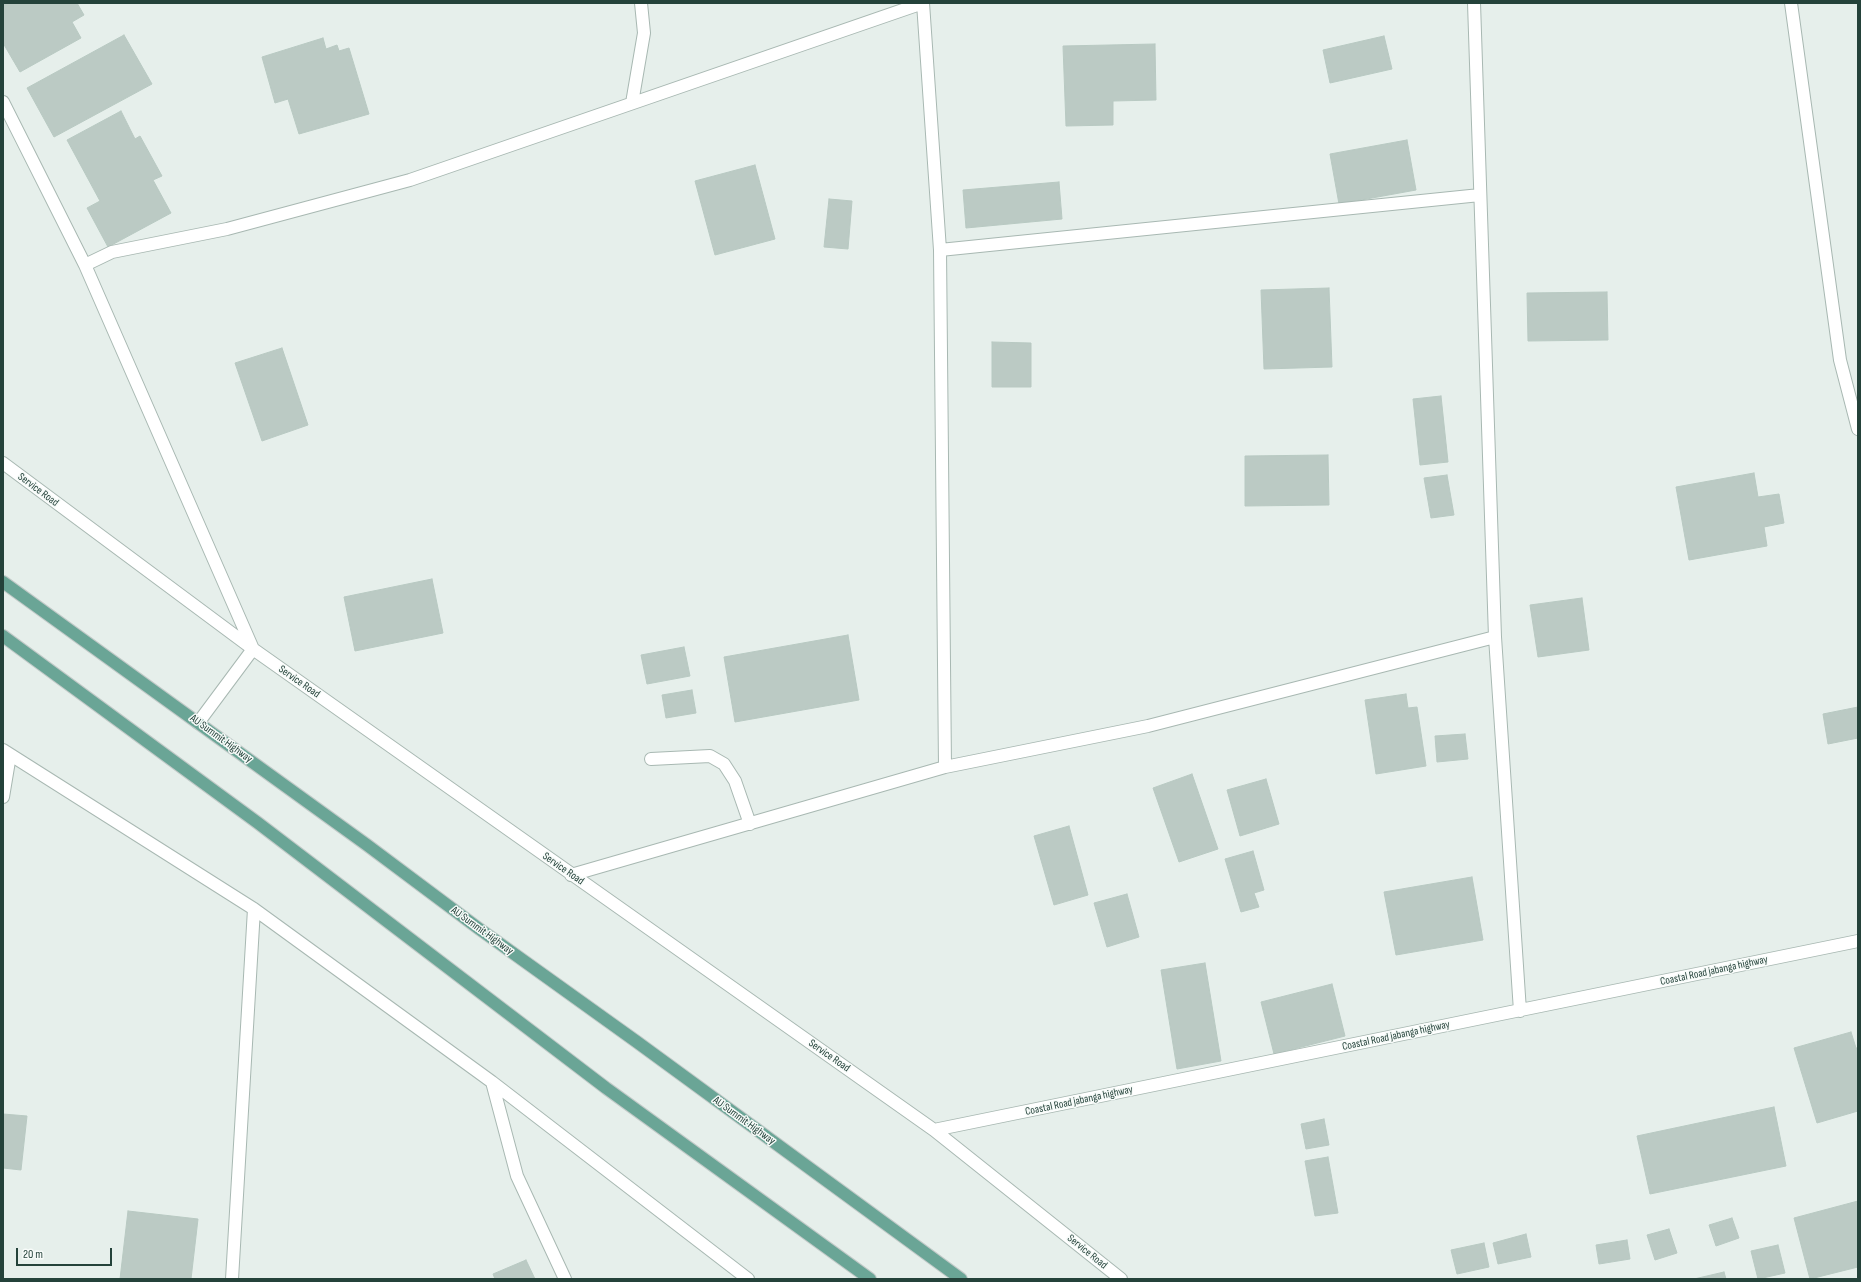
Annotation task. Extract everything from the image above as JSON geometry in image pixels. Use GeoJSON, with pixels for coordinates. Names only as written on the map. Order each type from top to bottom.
{"type":"FeatureCollection","features":[{"type":"Feature","properties":{"kind":"main road","name":"AU Summit Highway"},"geometry":{"type":"LineString","coordinates":[[3,582],[961,1279]]}},
{"type":"Feature","properties":{"kind":"main road"},"geometry":{"type":"LineString","coordinates":[[3,636],[258,822],[606,1088],[870,1279]]}},
{"type":"Feature","properties":{"kind":"street"},"geometry":{"type":"LineString","coordinates":[[632,103],[644,33],[641,3]]}},
{"type":"Feature","properties":{"kind":"street"},"geometry":{"type":"LineString","coordinates":[[85,265],[112,252],[227,229],[410,180],[923,3],[940,250],[945,767]]}},
{"type":"Feature","properties":{"kind":"street"},"geometry":{"type":"LineString","coordinates":[[1474,3],[1495,637],[1520,1011]]}},
{"type":"Feature","properties":{"kind":"street"},"geometry":{"type":"LineString","coordinates":[[1791,3],[1840,360],[1858,429]]}},
{"type":"Feature","properties":{"kind":"street"},"geometry":{"type":"LineString","coordinates":[[3,102],[85,265],[253,649],[198,723]]}},
{"type":"Feature","properties":{"kind":"street"},"geometry":{"type":"LineString","coordinates":[[940,250],[1480,195]]}},
{"type":"Feature","properties":{"kind":"street","name":"Service Road"},"geometry":{"type":"LineString","coordinates":[[3,463],[253,649],[934,1130],[1121,1279]]}},
{"type":"Feature","properties":{"kind":"street"},"geometry":{"type":"LineString","coordinates":[[571,875],[945,767],[1148,726],[1495,637]]}},
{"type":"Feature","properties":{"kind":"street"},"geometry":{"type":"LineString","coordinates":[[3,797],[7,752],[254,909],[492,1082],[748,1279]]}},
{"type":"Feature","properties":{"kind":"street"},"geometry":{"type":"LineString","coordinates":[[651,759],[710,756],[724,764],[735,781],[750,824]]}},
{"type":"Feature","properties":{"kind":"street"},"geometry":{"type":"LineString","coordinates":[[232,1279],[254,909]]}},
{"type":"Feature","properties":{"kind":"street","name":"Coastal Road jabanga highway"},"geometry":{"type":"LineString","coordinates":[[934,1130],[1858,941]]}},
{"type":"Feature","properties":{"kind":"street"},"geometry":{"type":"LineString","coordinates":[[492,1082],[517,1176],[565,1279]]}},
{"type":"Feature","properties":{"kind":"building"},"geometry":{"type":"Polygon","coordinates":[[[3,3],[77,3],[84,15],[72,22],[81,38],[20,72],[3,43],[3,3]]]}},
{"type":"Feature","properties":{"kind":"building"},"geometry":{"type":"Polygon","coordinates":[[[124,35],[152,84],[54,137],[27,88],[124,35]]]}},
{"type":"Feature","properties":{"kind":"building"},"geometry":{"type":"Polygon","coordinates":[[[1384,36],[1392,69],[1330,83],[1323,50],[1384,36]]]}},
{"type":"Feature","properties":{"kind":"building"},"geometry":{"type":"Polygon","coordinates":[[[323,38],[326,49],[337,45],[339,51],[349,48],[369,114],[299,134],[288,99],[275,103],[262,57],[323,38]]]}},
{"type":"Feature","properties":{"kind":"building"},"geometry":{"type":"Polygon","coordinates":[[[1155,44],[1156,100],[1113,101],[1113,125],[1066,126],[1063,46],[1155,44]]]}},
{"type":"Feature","properties":{"kind":"building"},"geometry":{"type":"Polygon","coordinates":[[[121,111],[135,139],[140,136],[162,176],[153,180],[171,213],[108,247],[87,208],[100,201],[67,140],[121,111]]]}},
{"type":"Feature","properties":{"kind":"building"},"geometry":{"type":"Polygon","coordinates":[[[1407,140],[1416,190],[1339,204],[1330,154],[1407,140]]]}},
{"type":"Feature","properties":{"kind":"building"},"geometry":{"type":"Polygon","coordinates":[[[755,165],[775,239],[715,255],[695,181],[755,165]]]}},
{"type":"Feature","properties":{"kind":"building"},"geometry":{"type":"Polygon","coordinates":[[[1059,182],[1062,219],[966,228],[963,190],[1059,182]]]}},
{"type":"Feature","properties":{"kind":"building"},"geometry":{"type":"Polygon","coordinates":[[[829,199],[852,201],[848,249],[824,247],[829,199]]]}},
{"type":"Feature","properties":{"kind":"building"},"geometry":{"type":"Polygon","coordinates":[[[1329,288],[1332,367],[1264,369],[1261,290],[1329,288]]]}},
{"type":"Feature","properties":{"kind":"building"},"geometry":{"type":"Polygon","coordinates":[[[1607,292],[1608,340],[1528,341],[1527,293],[1607,292]]]}},
{"type":"Feature","properties":{"kind":"building"},"geometry":{"type":"Polygon","coordinates":[[[992,342],[1031,343],[1031,387],[992,387],[992,342]]]}},
{"type":"Feature","properties":{"kind":"building"},"geometry":{"type":"Polygon","coordinates":[[[282,348],[308,425],[262,441],[235,363],[282,348]]]}},
{"type":"Feature","properties":{"kind":"building"},"geometry":{"type":"Polygon","coordinates":[[[1441,396],[1448,462],[1420,465],[1413,399],[1441,396]]]}},
{"type":"Feature","properties":{"kind":"building"},"geometry":{"type":"Polygon","coordinates":[[[1328,455],[1329,505],[1245,506],[1245,456],[1328,455]]]}},
{"type":"Feature","properties":{"kind":"building"},"geometry":{"type":"Polygon","coordinates":[[[1754,473],[1758,497],[1779,494],[1784,523],[1764,527],[1767,546],[1689,560],[1676,487],[1754,473]]]}},
{"type":"Feature","properties":{"kind":"building"},"geometry":{"type":"Polygon","coordinates":[[[1447,475],[1454,515],[1431,518],[1424,478],[1447,475]]]}},
{"type":"Feature","properties":{"kind":"building"},"geometry":{"type":"Polygon","coordinates":[[[432,579],[443,633],[355,651],[344,597],[432,579]]]}},
{"type":"Feature","properties":{"kind":"building"},"geometry":{"type":"Polygon","coordinates":[[[1582,598],[1589,650],[1538,657],[1530,605],[1582,598]]]}},
{"type":"Feature","properties":{"kind":"building"},"geometry":{"type":"Polygon","coordinates":[[[848,635],[859,700],[735,722],[724,657],[848,635]]]}},
{"type":"Feature","properties":{"kind":"building"},"geometry":{"type":"Polygon","coordinates":[[[684,647],[690,676],[647,684],[641,655],[684,647]]]}},
{"type":"Feature","properties":{"kind":"building"},"geometry":{"type":"Polygon","coordinates":[[[692,690],[696,713],[666,718],[662,695],[692,690]]]}},
{"type":"Feature","properties":{"kind":"building"},"geometry":{"type":"Polygon","coordinates":[[[1406,694],[1408,708],[1417,707],[1426,766],[1376,774],[1365,700],[1406,694]]]}},
{"type":"Feature","properties":{"kind":"building"},"geometry":{"type":"Polygon","coordinates":[[[1858,707],[1858,738],[1828,744],[1823,714],[1858,707]]]}},
{"type":"Feature","properties":{"kind":"building"},"geometry":{"type":"Polygon","coordinates":[[[1465,734],[1468,759],[1437,762],[1435,736],[1465,734]]]}},
{"type":"Feature","properties":{"kind":"building"},"geometry":{"type":"Polygon","coordinates":[[[1192,774],[1218,849],[1179,862],[1153,788],[1192,774]]]}},
{"type":"Feature","properties":{"kind":"building"},"geometry":{"type":"Polygon","coordinates":[[[1266,779],[1279,824],[1240,836],[1227,790],[1266,779]]]}},
{"type":"Feature","properties":{"kind":"building"},"geometry":{"type":"Polygon","coordinates":[[[1069,826],[1088,895],[1054,905],[1034,836],[1069,826]]]}},
{"type":"Feature","properties":{"kind":"building"},"geometry":{"type":"Polygon","coordinates":[[[1253,851],[1264,890],[1254,893],[1259,907],[1241,912],[1225,859],[1253,851]]]}},
{"type":"Feature","properties":{"kind":"building"},"geometry":{"type":"Polygon","coordinates":[[[1472,877],[1483,940],[1396,955],[1384,892],[1472,877]]]}},
{"type":"Feature","properties":{"kind":"building"},"geometry":{"type":"Polygon","coordinates":[[[1127,894],[1139,937],[1107,947],[1094,903],[1127,894]]]}},
{"type":"Feature","properties":{"kind":"building"},"geometry":{"type":"Polygon","coordinates":[[[1205,963],[1221,1061],[1177,1069],[1161,970],[1205,963]]]}},
{"type":"Feature","properties":{"kind":"building"},"geometry":{"type":"Polygon","coordinates":[[[1332,984],[1345,1036],[1274,1054],[1261,1002],[1332,984]]]}},
{"type":"Feature","properties":{"kind":"building"},"geometry":{"type":"Polygon","coordinates":[[[1851,1032],[1856,1048],[1858,1048],[1858,1111],[1817,1123],[1794,1048],[1851,1032]]]}},
{"type":"Feature","properties":{"kind":"building"},"geometry":{"type":"Polygon","coordinates":[[[1774,1107],[1786,1166],[1650,1194],[1637,1136],[1774,1107]]]}},
{"type":"Feature","properties":{"kind":"building"},"geometry":{"type":"Polygon","coordinates":[[[3,1114],[27,1116],[21,1170],[3,1168],[3,1114]]]}},
{"type":"Feature","properties":{"kind":"building"},"geometry":{"type":"Polygon","coordinates":[[[1324,1119],[1329,1145],[1306,1149],[1301,1124],[1324,1119]]]}},
{"type":"Feature","properties":{"kind":"building"},"geometry":{"type":"Polygon","coordinates":[[[1328,1157],[1338,1213],[1315,1216],[1305,1161],[1328,1157]]]}},
{"type":"Feature","properties":{"kind":"building"},"geometry":{"type":"Polygon","coordinates":[[[1858,1201],[1858,1267],[1810,1279],[1794,1218],[1858,1201]]]}},
{"type":"Feature","properties":{"kind":"building"},"geometry":{"type":"Polygon","coordinates":[[[128,1211],[198,1219],[191,1279],[120,1279],[128,1211]]]}},
{"type":"Feature","properties":{"kind":"building"},"geometry":{"type":"Polygon","coordinates":[[[1732,1218],[1739,1238],[1716,1246],[1709,1225],[1732,1218]]]}},
{"type":"Feature","properties":{"kind":"building"},"geometry":{"type":"Polygon","coordinates":[[[1669,1229],[1677,1253],[1655,1260],[1647,1235],[1669,1229]]]}},
{"type":"Feature","properties":{"kind":"building"},"geometry":{"type":"Polygon","coordinates":[[[1526,1234],[1531,1257],[1498,1264],[1493,1243],[1526,1234]]]}},
{"type":"Feature","properties":{"kind":"building"},"geometry":{"type":"Polygon","coordinates":[[[1627,1240],[1630,1259],[1599,1264],[1596,1245],[1627,1240]]]}},
{"type":"Feature","properties":{"kind":"building"},"geometry":{"type":"Polygon","coordinates":[[[1484,1243],[1489,1267],[1457,1274],[1451,1250],[1484,1243]]]}},
{"type":"Feature","properties":{"kind":"building"},"geometry":{"type":"Polygon","coordinates":[[[1778,1245],[1785,1273],[1758,1279],[1751,1251],[1778,1245]]]}},
{"type":"Feature","properties":{"kind":"building"},"geometry":{"type":"Polygon","coordinates":[[[526,1260],[535,1279],[495,1279],[493,1274],[526,1260]]]}},
{"type":"Feature","properties":{"kind":"building"},"geometry":{"type":"Polygon","coordinates":[[[1724,1272],[1726,1279],[1694,1279],[1724,1272]]]}}]}
